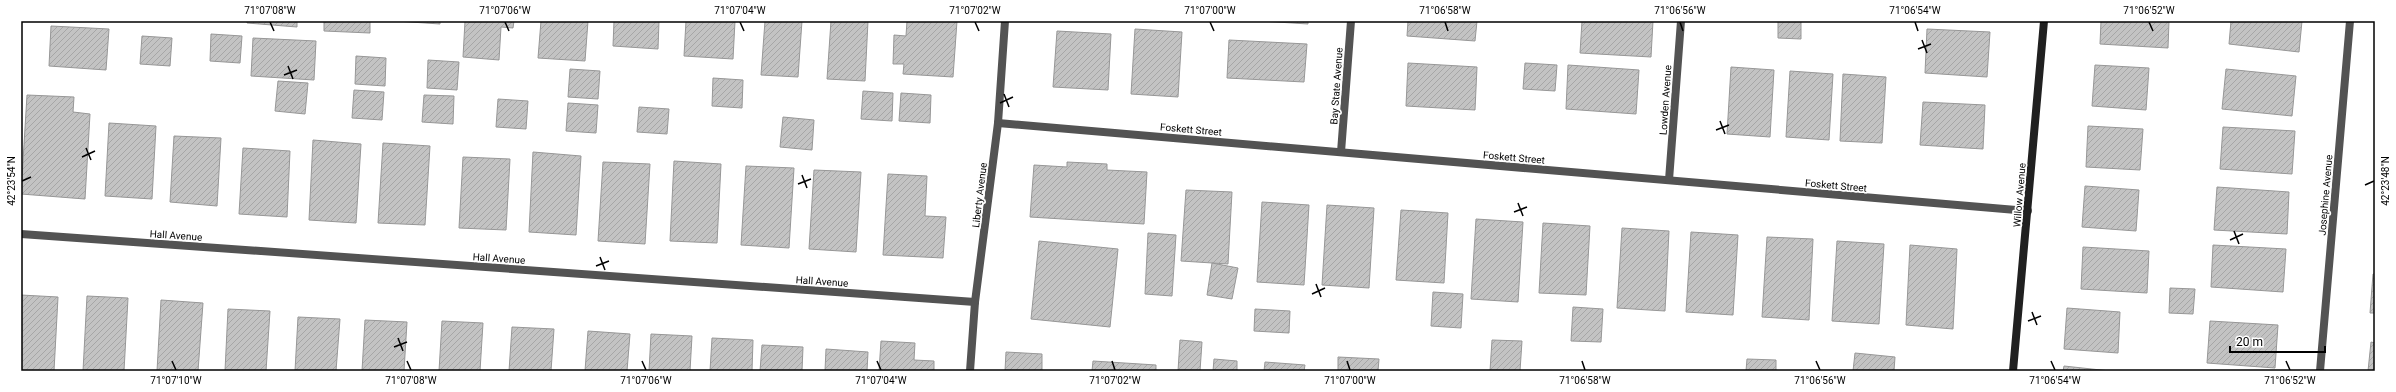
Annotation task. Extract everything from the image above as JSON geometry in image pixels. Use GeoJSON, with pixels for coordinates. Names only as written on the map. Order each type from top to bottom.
{"type":"FeatureCollection","features":[{"type":"Feature","properties":{"kind":"street","name":"Liberty Avenue"},"geometry":{"type":"LineString","coordinates":[[970,371],[975,302],[998,123],[1005,21]]}},
{"type":"Feature","properties":{"kind":"street","name":"Bay State Avenue"},"geometry":{"type":"LineString","coordinates":[[1341,152],[1351,21]]}},
{"type":"Feature","properties":{"kind":"street","name":"Lowden Avenue"},"geometry":{"type":"LineString","coordinates":[[1669,180],[1681,21]]}},
{"type":"Feature","properties":{"kind":"street","name":"Willow Avenue"},"geometry":{"type":"LineString","coordinates":[[2013,371],[2044,21]]}},
{"type":"Feature","properties":{"kind":"street","name":"Josephine Avenue"},"geometry":{"type":"LineString","coordinates":[[2320,371],[2350,21]]}},
{"type":"Feature","properties":{"kind":"street","name":"Foskett Street"},"geometry":{"type":"LineString","coordinates":[[998,123],[2028,211]]}},
{"type":"Feature","properties":{"kind":"street","name":"Hall Avenue"},"geometry":{"type":"LineString","coordinates":[[21,234],[975,302]]}},
{"type":"Feature","properties":{"kind":"building"},"geometry":{"type":"Polygon","coordinates":[[[247,21],[297,21],[297,27],[247,23],[247,21]]]}},
{"type":"Feature","properties":{"kind":"building"},"geometry":{"type":"Polygon","coordinates":[[[324,21],[370,21],[370,33],[324,31],[324,21]]]}},
{"type":"Feature","properties":{"kind":"building"},"geometry":{"type":"Polygon","coordinates":[[[396,21],[440,21],[440,24],[396,21]]]}},
{"type":"Feature","properties":{"kind":"building"},"geometry":{"type":"Polygon","coordinates":[[[465,21],[514,21],[513,28],[501,27],[499,60],[463,57],[465,21]]]}},
{"type":"Feature","properties":{"kind":"building"},"geometry":{"type":"Polygon","coordinates":[[[541,21],[588,21],[585,61],[538,58],[541,21]]]}},
{"type":"Feature","properties":{"kind":"building"},"geometry":{"type":"Polygon","coordinates":[[[614,21],[659,21],[658,49],[613,46],[614,21]]]}},
{"type":"Feature","properties":{"kind":"building"},"geometry":{"type":"Polygon","coordinates":[[[686,21],[735,21],[733,59],[684,56],[686,21]]]}},
{"type":"Feature","properties":{"kind":"building"},"geometry":{"type":"Polygon","coordinates":[[[765,21],[802,21],[798,77],[761,75],[765,21]]]}},
{"type":"Feature","properties":{"kind":"building"},"geometry":{"type":"Polygon","coordinates":[[[831,21],[868,21],[865,81],[827,79],[831,21]]]}},
{"type":"Feature","properties":{"kind":"building"},"geometry":{"type":"Polygon","coordinates":[[[907,21],[957,21],[953,77],[903,74],[904,64],[893,64],[894,35],[906,36],[907,21]]]}},
{"type":"Feature","properties":{"kind":"building"},"geometry":{"type":"Polygon","coordinates":[[[1261,21],[1308,21],[1308,24],[1261,21]]]}},
{"type":"Feature","properties":{"kind":"building"},"geometry":{"type":"Polygon","coordinates":[[[1408,21],[1477,21],[1475,41],[1407,36],[1408,21]]]}},
{"type":"Feature","properties":{"kind":"building"},"geometry":{"type":"Polygon","coordinates":[[[1582,21],[1653,21],[1651,57],[1580,53],[1582,21]]]}},
{"type":"Feature","properties":{"kind":"building"},"geometry":{"type":"Polygon","coordinates":[[[1778,21],[1801,21],[1801,39],[1778,38],[1778,21]]]}},
{"type":"Feature","properties":{"kind":"building"},"geometry":{"type":"Polygon","coordinates":[[[2101,21],[2169,21],[2168,48],[2100,44],[2101,21]]]}},
{"type":"Feature","properties":{"kind":"building"},"geometry":{"type":"Polygon","coordinates":[[[2231,21],[2302,21],[2299,52],[2229,44],[2231,21]]]}},
{"type":"Feature","properties":{"kind":"building"},"geometry":{"type":"Polygon","coordinates":[[[51,26],[109,29],[106,70],[49,66],[51,26]]]}},
{"type":"Feature","properties":{"kind":"building"},"geometry":{"type":"Polygon","coordinates":[[[1135,29],[1182,32],[1178,97],[1131,94],[1135,29]]]}},
{"type":"Feature","properties":{"kind":"building"},"geometry":{"type":"Polygon","coordinates":[[[1927,29],[1990,32],[1987,77],[1925,73],[1927,29]]]}},
{"type":"Feature","properties":{"kind":"building"},"geometry":{"type":"Polygon","coordinates":[[[1057,31],[1111,34],[1108,90],[1053,87],[1057,31]]]}},
{"type":"Feature","properties":{"kind":"building"},"geometry":{"type":"Polygon","coordinates":[[[211,34],[242,36],[240,63],[210,61],[211,34]]]}},
{"type":"Feature","properties":{"kind":"building"},"geometry":{"type":"Polygon","coordinates":[[[142,36],[172,38],[170,66],[140,64],[142,36]]]}},
{"type":"Feature","properties":{"kind":"building"},"geometry":{"type":"Polygon","coordinates":[[[253,38],[316,41],[314,80],[251,76],[253,38]]]}},
{"type":"Feature","properties":{"kind":"building"},"geometry":{"type":"Polygon","coordinates":[[[1229,40],[1307,44],[1304,82],[1227,78],[1229,40]]]}},
{"type":"Feature","properties":{"kind":"building"},"geometry":{"type":"Polygon","coordinates":[[[356,56],[386,58],[385,86],[355,84],[356,56]]]}},
{"type":"Feature","properties":{"kind":"building"},"geometry":{"type":"Polygon","coordinates":[[[428,60],[459,62],[457,90],[427,88],[428,60]]]}},
{"type":"Feature","properties":{"kind":"building"},"geometry":{"type":"Polygon","coordinates":[[[1408,63],[1477,67],[1475,110],[1406,106],[1408,63]]]}},
{"type":"Feature","properties":{"kind":"building"},"geometry":{"type":"Polygon","coordinates":[[[1525,63],[1557,65],[1555,91],[1523,89],[1525,63]]]}},
{"type":"Feature","properties":{"kind":"building"},"geometry":{"type":"Polygon","coordinates":[[[1568,65],[1639,70],[1636,114],[1566,109],[1568,65]]]}},
{"type":"Feature","properties":{"kind":"building"},"geometry":{"type":"Polygon","coordinates":[[[2095,65],[2149,68],[2146,110],[2092,106],[2095,65]]]}},
{"type":"Feature","properties":{"kind":"building"},"geometry":{"type":"Polygon","coordinates":[[[1731,67],[1774,70],[1770,137],[1727,134],[1731,67]]]}},
{"type":"Feature","properties":{"kind":"building"},"geometry":{"type":"Polygon","coordinates":[[[570,69],[600,71],[598,99],[568,97],[570,69]]]}},
{"type":"Feature","properties":{"kind":"building"},"geometry":{"type":"Polygon","coordinates":[[[2226,69],[2296,76],[2292,116],[2222,109],[2226,69]]]}},
{"type":"Feature","properties":{"kind":"building"},"geometry":{"type":"Polygon","coordinates":[[[1790,71],[1833,74],[1829,140],[1786,137],[1790,71]]]}},
{"type":"Feature","properties":{"kind":"building"},"geometry":{"type":"Polygon","coordinates":[[[1843,74],[1886,77],[1882,143],[1840,141],[1843,74]]]}},
{"type":"Feature","properties":{"kind":"building"},"geometry":{"type":"Polygon","coordinates":[[[713,78],[743,80],[742,108],[712,106],[713,78]]]}},
{"type":"Feature","properties":{"kind":"building"},"geometry":{"type":"Polygon","coordinates":[[[278,81],[308,83],[305,114],[275,111],[278,81]]]}},
{"type":"Feature","properties":{"kind":"building"},"geometry":{"type":"Polygon","coordinates":[[[354,90],[384,92],[382,120],[352,118],[354,90]]]}},
{"type":"Feature","properties":{"kind":"building"},"geometry":{"type":"Polygon","coordinates":[[[863,91],[893,93],[892,121],[861,119],[863,91]]]}},
{"type":"Feature","properties":{"kind":"building"},"geometry":{"type":"Polygon","coordinates":[[[901,93],[931,95],[930,123],[899,121],[901,93]]]}},
{"type":"Feature","properties":{"kind":"building"},"geometry":{"type":"Polygon","coordinates":[[[27,95],[74,97],[73,112],[90,114],[85,199],[21,194],[27,95]]]}},
{"type":"Feature","properties":{"kind":"building"},"geometry":{"type":"Polygon","coordinates":[[[424,95],[454,96],[453,124],[422,122],[424,95]]]}},
{"type":"Feature","properties":{"kind":"building"},"geometry":{"type":"Polygon","coordinates":[[[498,99],[528,101],[526,129],[496,127],[498,99]]]}},
{"type":"Feature","properties":{"kind":"building"},"geometry":{"type":"Polygon","coordinates":[[[1923,102],[1985,105],[1983,149],[1920,145],[1923,102]]]}},
{"type":"Feature","properties":{"kind":"building"},"geometry":{"type":"Polygon","coordinates":[[[568,103],[598,105],[596,133],[566,131],[568,103]]]}},
{"type":"Feature","properties":{"kind":"building"},"geometry":{"type":"Polygon","coordinates":[[[639,107],[669,109],[667,134],[637,132],[639,107]]]}},
{"type":"Feature","properties":{"kind":"building"},"geometry":{"type":"Polygon","coordinates":[[[783,117],[814,120],[812,150],[780,147],[783,117]]]}},
{"type":"Feature","properties":{"kind":"building"},"geometry":{"type":"Polygon","coordinates":[[[109,123],[156,126],[152,199],[105,196],[109,123]]]}},
{"type":"Feature","properties":{"kind":"building"},"geometry":{"type":"Polygon","coordinates":[[[2088,126],[2143,129],[2140,170],[2086,167],[2088,126]]]}},
{"type":"Feature","properties":{"kind":"building"},"geometry":{"type":"Polygon","coordinates":[[[2223,127],[2295,131],[2292,174],[2220,169],[2223,127]]]}},
{"type":"Feature","properties":{"kind":"building"},"geometry":{"type":"Polygon","coordinates":[[[174,136],[221,138],[217,206],[170,202],[174,136]]]}},
{"type":"Feature","properties":{"kind":"building"},"geometry":{"type":"Polygon","coordinates":[[[313,140],[361,144],[356,223],[309,220],[313,140]]]}},
{"type":"Feature","properties":{"kind":"building"},"geometry":{"type":"Polygon","coordinates":[[[383,143],[430,146],[425,225],[378,223],[383,143]]]}},
{"type":"Feature","properties":{"kind":"building"},"geometry":{"type":"Polygon","coordinates":[[[243,148],[290,151],[287,217],[239,214],[243,148]]]}},
{"type":"Feature","properties":{"kind":"building"},"geometry":{"type":"Polygon","coordinates":[[[533,152],[581,156],[576,235],[529,232],[533,152]]]}},
{"type":"Feature","properties":{"kind":"building"},"geometry":{"type":"Polygon","coordinates":[[[463,157],[510,159],[506,230],[459,228],[463,157]]]}},
{"type":"Feature","properties":{"kind":"building"},"geometry":{"type":"Polygon","coordinates":[[[674,161],[721,164],[717,243],[670,241],[674,161]]]}},
{"type":"Feature","properties":{"kind":"building"},"geometry":{"type":"Polygon","coordinates":[[[603,162],[650,164],[645,244],[598,241],[603,162]]]}},
{"type":"Feature","properties":{"kind":"building"},"geometry":{"type":"Polygon","coordinates":[[[1067,162],[1107,164],[1107,170],[1147,172],[1144,224],[1030,217],[1034,165],[1067,167],[1067,162]]]}},
{"type":"Feature","properties":{"kind":"building"},"geometry":{"type":"Polygon","coordinates":[[[746,166],[794,168],[789,248],[741,245],[746,166]]]}},
{"type":"Feature","properties":{"kind":"building"},"geometry":{"type":"Polygon","coordinates":[[[814,170],[861,172],[856,252],[809,249],[814,170]]]}},
{"type":"Feature","properties":{"kind":"building"},"geometry":{"type":"Polygon","coordinates":[[[888,174],[927,176],[925,216],[946,217],[943,258],[883,255],[888,174]]]}},
{"type":"Feature","properties":{"kind":"building"},"geometry":{"type":"Polygon","coordinates":[[[2085,186],[2139,190],[2136,231],[2082,227],[2085,186]]]}},
{"type":"Feature","properties":{"kind":"building"},"geometry":{"type":"Polygon","coordinates":[[[2217,187],[2289,192],[2287,234],[2214,230],[2217,187]]]}},
{"type":"Feature","properties":{"kind":"building"},"geometry":{"type":"Polygon","coordinates":[[[1186,190],[1232,192],[1228,264],[1181,261],[1186,190]]]}},
{"type":"Feature","properties":{"kind":"building"},"geometry":{"type":"Polygon","coordinates":[[[1262,202],[1309,205],[1304,285],[1257,282],[1262,202]]]}},
{"type":"Feature","properties":{"kind":"building"},"geometry":{"type":"Polygon","coordinates":[[[1327,205],[1374,208],[1369,288],[1322,285],[1327,205]]]}},
{"type":"Feature","properties":{"kind":"building"},"geometry":{"type":"Polygon","coordinates":[[[1401,210],[1448,213],[1444,283],[1396,280],[1401,210]]]}},
{"type":"Feature","properties":{"kind":"building"},"geometry":{"type":"Polygon","coordinates":[[[1476,219],[1523,222],[1518,302],[1471,299],[1476,219]]]}},
{"type":"Feature","properties":{"kind":"building"},"geometry":{"type":"Polygon","coordinates":[[[1543,223],[1590,226],[1586,295],[1539,293],[1543,223]]]}},
{"type":"Feature","properties":{"kind":"building"},"geometry":{"type":"Polygon","coordinates":[[[1622,228],[1669,231],[1665,311],[1617,308],[1622,228]]]}},
{"type":"Feature","properties":{"kind":"building"},"geometry":{"type":"Polygon","coordinates":[[[1691,232],[1738,235],[1733,315],[1686,312],[1691,232]]]}},
{"type":"Feature","properties":{"kind":"building"},"geometry":{"type":"Polygon","coordinates":[[[1148,233],[1176,235],[1172,296],[1145,294],[1148,233]]]}},
{"type":"Feature","properties":{"kind":"building"},"geometry":{"type":"Polygon","coordinates":[[[1767,237],[1813,239],[1809,320],[1762,317],[1767,237]]]}},
{"type":"Feature","properties":{"kind":"building"},"geometry":{"type":"Polygon","coordinates":[[[1039,241],[1118,249],[1110,327],[1031,319],[1039,241]]]}},
{"type":"Feature","properties":{"kind":"building"},"geometry":{"type":"Polygon","coordinates":[[[1837,241],[1884,244],[1879,324],[1832,321],[1837,241]]]}},
{"type":"Feature","properties":{"kind":"building"},"geometry":{"type":"Polygon","coordinates":[[[1910,245],[1957,249],[1953,329],[1906,325],[1910,245]]]}},
{"type":"Feature","properties":{"kind":"building"},"geometry":{"type":"Polygon","coordinates":[[[2213,245],[2286,249],[2283,292],[2211,287],[2213,245]]]}},
{"type":"Feature","properties":{"kind":"building"},"geometry":{"type":"Polygon","coordinates":[[[2083,247],[2149,251],[2147,293],[2081,289],[2083,247]]]}},
{"type":"Feature","properties":{"kind":"building"},"geometry":{"type":"Polygon","coordinates":[[[1212,263],[1238,268],[1232,299],[1207,295],[1212,263]]]}},
{"type":"Feature","properties":{"kind":"building"},"geometry":{"type":"Polygon","coordinates":[[[2373,274],[2375,274],[2375,313],[2370,313],[2373,274]]]}},
{"type":"Feature","properties":{"kind":"building"},"geometry":{"type":"Polygon","coordinates":[[[2170,288],[2195,289],[2193,314],[2169,313],[2170,288]]]}},
{"type":"Feature","properties":{"kind":"building"},"geometry":{"type":"Polygon","coordinates":[[[1433,292],[1463,294],[1461,328],[1431,326],[1433,292]]]}},
{"type":"Feature","properties":{"kind":"building"},"geometry":{"type":"Polygon","coordinates":[[[21,295],[58,297],[54,371],[21,371],[21,295]]]}},
{"type":"Feature","properties":{"kind":"building"},"geometry":{"type":"Polygon","coordinates":[[[87,296],[128,298],[124,371],[83,371],[87,296]]]}},
{"type":"Feature","properties":{"kind":"building"},"geometry":{"type":"Polygon","coordinates":[[[161,300],[203,303],[198,371],[157,371],[161,300]]]}},
{"type":"Feature","properties":{"kind":"building"},"geometry":{"type":"Polygon","coordinates":[[[1573,307],[1603,309],[1601,342],[1571,341],[1573,307]]]}},
{"type":"Feature","properties":{"kind":"building"},"geometry":{"type":"Polygon","coordinates":[[[2067,308],[2120,312],[2118,353],[2064,349],[2067,308]]]}},
{"type":"Feature","properties":{"kind":"building"},"geometry":{"type":"Polygon","coordinates":[[[228,309],[270,311],[266,371],[225,371],[228,309]]]}},
{"type":"Feature","properties":{"kind":"building"},"geometry":{"type":"Polygon","coordinates":[[[1255,309],[1290,311],[1289,333],[1254,331],[1255,309]]]}},
{"type":"Feature","properties":{"kind":"building"},"geometry":{"type":"Polygon","coordinates":[[[298,317],[340,319],[336,371],[295,371],[298,317]]]}},
{"type":"Feature","properties":{"kind":"building"},"geometry":{"type":"Polygon","coordinates":[[[365,320],[407,322],[404,371],[362,371],[365,320]]]}},
{"type":"Feature","properties":{"kind":"building"},"geometry":{"type":"Polygon","coordinates":[[[442,321],[483,323],[480,371],[439,371],[442,321]]]}},
{"type":"Feature","properties":{"kind":"building"},"geometry":{"type":"Polygon","coordinates":[[[2210,321],[2278,325],[2275,368],[2207,363],[2210,321]]]}},
{"type":"Feature","properties":{"kind":"building"},"geometry":{"type":"Polygon","coordinates":[[[512,327],[554,329],[551,371],[509,371],[512,327]]]}},
{"type":"Feature","properties":{"kind":"building"},"geometry":{"type":"Polygon","coordinates":[[[588,331],[630,334],[627,371],[585,371],[588,331]]]}},
{"type":"Feature","properties":{"kind":"building"},"geometry":{"type":"Polygon","coordinates":[[[651,334],[692,336],[690,371],[649,371],[651,334]]]}},
{"type":"Feature","properties":{"kind":"building"},"geometry":{"type":"Polygon","coordinates":[[[712,338],[753,340],[752,371],[710,371],[712,338]]]}},
{"type":"Feature","properties":{"kind":"building"},"geometry":{"type":"Polygon","coordinates":[[[1180,340],[1202,342],[1200,371],[1178,371],[1180,340]]]}},
{"type":"Feature","properties":{"kind":"building"},"geometry":{"type":"Polygon","coordinates":[[[1492,340],[1522,341],[1520,371],[1490,371],[1492,340]]]}},
{"type":"Feature","properties":{"kind":"building"},"geometry":{"type":"Polygon","coordinates":[[[881,341],[915,343],[914,360],[934,361],[934,371],[879,371],[881,341]]]}},
{"type":"Feature","properties":{"kind":"building"},"geometry":{"type":"Polygon","coordinates":[[[2371,342],[2375,343],[2375,371],[2368,371],[2371,342]]]}},
{"type":"Feature","properties":{"kind":"building"},"geometry":{"type":"Polygon","coordinates":[[[762,345],[803,347],[802,371],[760,371],[762,345]]]}},
{"type":"Feature","properties":{"kind":"building"},"geometry":{"type":"Polygon","coordinates":[[[826,349],[868,352],[867,371],[825,371],[826,349]]]}},
{"type":"Feature","properties":{"kind":"building"},"geometry":{"type":"Polygon","coordinates":[[[1006,352],[1042,354],[1042,371],[1005,371],[1006,352]]]}},
{"type":"Feature","properties":{"kind":"building"},"geometry":{"type":"Polygon","coordinates":[[[1855,353],[1895,357],[1894,371],[1853,371],[1855,353]]]}},
{"type":"Feature","properties":{"kind":"building"},"geometry":{"type":"Polygon","coordinates":[[[1338,357],[1379,359],[1378,371],[1338,371],[1338,357]]]}},
{"type":"Feature","properties":{"kind":"building"},"geometry":{"type":"Polygon","coordinates":[[[1214,359],[1237,361],[1237,371],[1213,371],[1214,359]]]}},
{"type":"Feature","properties":{"kind":"building"},"geometry":{"type":"Polygon","coordinates":[[[1747,359],[1776,360],[1776,371],[1746,371],[1747,359]]]}},
{"type":"Feature","properties":{"kind":"building"},"geometry":{"type":"Polygon","coordinates":[[[1093,361],[1156,365],[1156,371],[1092,371],[1093,361]]]}},
{"type":"Feature","properties":{"kind":"building"},"geometry":{"type":"Polygon","coordinates":[[[1265,362],[1305,365],[1304,371],[1264,371],[1265,362]]]}},
{"type":"Feature","properties":{"kind":"building"},"geometry":{"type":"Polygon","coordinates":[[[2064,366],[2110,371],[2063,371],[2064,366]]]}}]}
